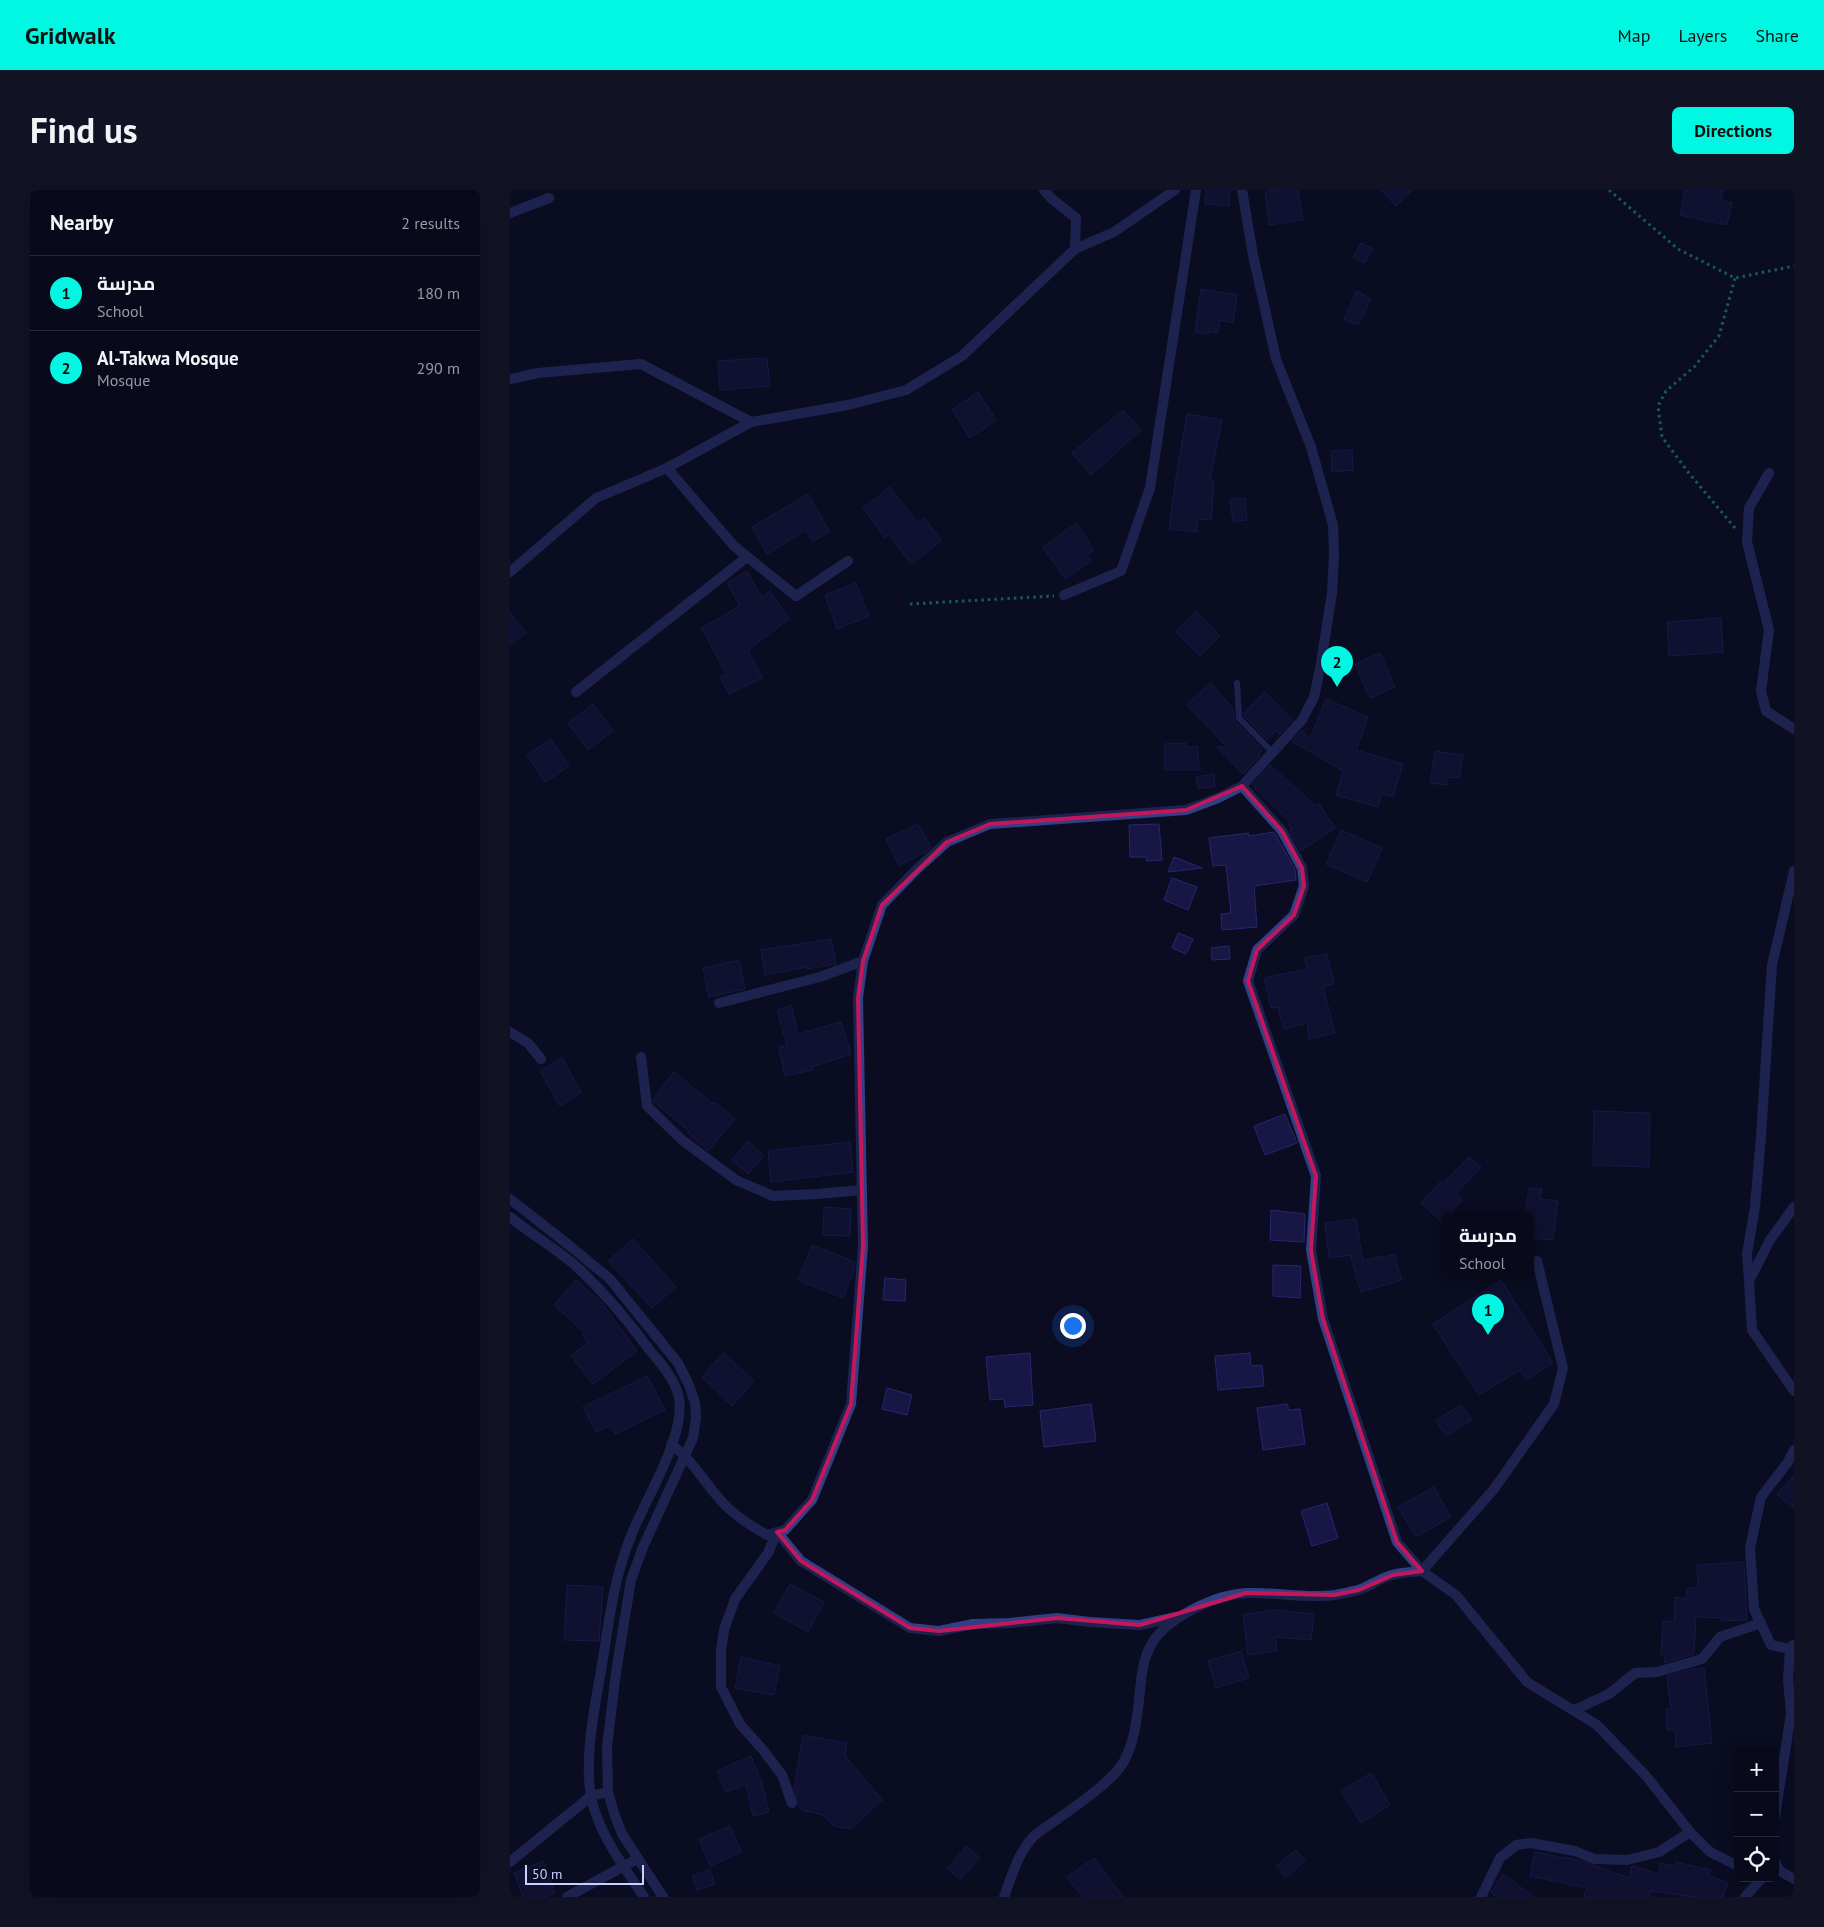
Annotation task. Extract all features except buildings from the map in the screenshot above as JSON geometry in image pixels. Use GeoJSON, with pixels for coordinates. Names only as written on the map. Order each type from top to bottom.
{"type":"FeatureCollection","features":[{"type":"Feature","properties":{"kind":"street"},"geometry":{"type":"LineString","coordinates":[[1044,190],[1076,218],[1075,249]]}},
{"type":"Feature","properties":{"kind":"street"},"geometry":{"type":"LineString","coordinates":[[510,572],[596,498],[667,468],[751,422],[848,405],[906,390],[962,356],[1075,249],[1114,232],[1175,190]]}},
{"type":"Feature","properties":{"kind":"street"},"geometry":{"type":"LineString","coordinates":[[1064,595],[1121,572],[1150,488],[1196,190]]}},
{"type":"Feature","properties":{"kind":"street"},"geometry":{"type":"LineString","coordinates":[[671,1444],[686,1455],[728,1507],[746,1523],[767,1535],[785,1530],[812,1500],[851,1404],[863,1246],[858,998],[863,962],[882,905],[947,842],[990,824],[1186,810],[1218,798],[1242,786],[1302,720],[1314,696],[1332,593],[1334,556],[1332,525],[1311,447],[1276,359],[1253,255],[1242,190]]}},
{"type":"Feature","properties":{"kind":"street"},"geometry":{"type":"LineString","coordinates":[[510,213],[549,198]]}},
{"type":"Feature","properties":{"kind":"street"},"geometry":{"type":"LineString","coordinates":[[510,379],[538,373],[641,364],[751,422]]}},
{"type":"Feature","properties":{"kind":"street"},"geometry":{"type":"LineString","coordinates":[[667,468],[734,546],[796,596],[848,561]]}},
{"type":"Feature","properties":{"kind":"street"},"geometry":{"type":"LineString","coordinates":[[1769,473],[1749,508],[1747,542],[1769,630],[1761,691],[1766,711],[1794,729]]}},
{"type":"Feature","properties":{"kind":"street"},"geometry":{"type":"LineString","coordinates":[[576,692],[747,556]]}},
{"type":"Feature","properties":{"kind":"street"},"geometry":{"type":"LineString","coordinates":[[1242,786],[1282,831],[1302,868],[1304,886],[1294,915],[1257,950],[1248,981],[1316,1176],[1311,1250],[1323,1319],[1398,1542],[1422,1571],[1456,1595],[1527,1682],[1597,1725],[1647,1777],[1690,1832],[1710,1852],[1734,1864]]}},
{"type":"Feature","properties":{"kind":"street"},"geometry":{"type":"LineString","coordinates":[[1794,871],[1772,965],[1755,1207],[1747,1254],[1752,1330],[1794,1391]]}},
{"type":"Feature","properties":{"kind":"street"},"geometry":{"type":"LineString","coordinates":[[719,1003],[820,977],[863,962]]}},
{"type":"Feature","properties":{"kind":"street"},"geometry":{"type":"LineString","coordinates":[[510,1032],[528,1043],[541,1059]]}},
{"type":"Feature","properties":{"kind":"street"},"geometry":{"type":"LineString","coordinates":[[640,1057],[647,1106],[682,1140],[736,1180],[773,1196],[862,1190]]}},
{"type":"Feature","properties":{"kind":"street"},"geometry":{"type":"LineString","coordinates":[[510,1199],[610,1279],[678,1363],[694,1403],[696,1418],[693,1438],[643,1547],[631,1580],[616,1672],[607,1747],[608,1792],[622,1834],[663,1897]]}},
{"type":"Feature","properties":{"kind":"street"},"geometry":{"type":"LineString","coordinates":[[1749,1281],[1770,1240],[1794,1207]]}},
{"type":"Feature","properties":{"kind":"street"},"geometry":{"type":"LineString","coordinates":[[510,1217],[575,1266],[615,1305],[669,1375],[678,1392],[680,1408],[678,1424],[631,1536],[616,1580],[589,1758],[592,1796],[601,1826],[624,1867],[644,1897]]}},
{"type":"Feature","properties":{"kind":"street"},"geometry":{"type":"LineString","coordinates":[[778,1532],[801,1561],[910,1628],[939,1630],[973,1624],[1010,1623],[1057,1618],[1140,1625],[1180,1616],[1222,1598],[1246,1593],[1308,1597],[1334,1595],[1359,1590],[1393,1575],[1422,1571],[1494,1489],[1554,1404],[1563,1368],[1537,1261]]}},
{"type":"Feature","properties":{"kind":"street"},"geometry":{"type":"LineString","coordinates":[[1779,1792],[1791,1714],[1788,1680],[1792,1646],[1771,1645],[1754,1609],[1750,1548],[1761,1497],[1788,1462],[1794,1450]]}},
{"type":"Feature","properties":{"kind":"street"},"geometry":{"type":"LineString","coordinates":[[778,1532],[768,1553],[735,1599],[724,1630],[721,1651],[722,1686],[740,1724],[782,1775],[792,1803]]}},
{"type":"Feature","properties":{"kind":"street"},"geometry":{"type":"LineString","coordinates":[[1004,1897],[1018,1858],[1026,1844],[1035,1835],[1105,1783],[1122,1764],[1132,1744],[1138,1715],[1142,1668],[1149,1648],[1163,1630],[1180,1616]]}},
{"type":"Feature","properties":{"kind":"street"},"geometry":{"type":"LineString","coordinates":[[1574,1710],[1609,1694],[1635,1673],[1657,1672],[1702,1659],[1720,1637],[1761,1623]]}},
{"type":"Feature","properties":{"kind":"street"},"geometry":{"type":"LineString","coordinates":[[510,1862],[592,1796],[608,1792]]}},
{"type":"Feature","properties":{"kind":"street"},"geometry":{"type":"LineString","coordinates":[[1481,1897],[1500,1858],[1516,1845],[1531,1843],[1575,1851],[1594,1859],[1627,1860],[1659,1852],[1690,1832]]}},
{"type":"Feature","properties":{"kind":"street"},"geometry":{"type":"LineString","coordinates":[[567,1897],[637,1859]]}},
{"type":"Feature","properties":{"kind":"street"},"geometry":{"type":"LineString","coordinates":[[1779,1869],[1794,1879]]}},
{"type":"Feature","properties":{"kind":"street"},"geometry":{"type":"LineString","coordinates":[[1745,1897],[1758,1882]]}},
{"type":"Feature","properties":{"kind":"lane"},"geometry":{"type":"LineString","coordinates":[[1237,683],[1239,718],[1272,752]]}},
{"type":"Feature","properties":{"kind":"path"},"geometry":{"type":"LineString","coordinates":[[1608,190],[1678,249],[1735,278],[1794,266]]}},
{"type":"Feature","properties":{"kind":"path"},"geometry":{"type":"LineString","coordinates":[[1735,278],[1719,336],[1694,367],[1666,391],[1658,406],[1662,437],[1688,472],[1747,542]]}},
{"type":"Feature","properties":{"kind":"path"},"geometry":{"type":"LineString","coordinates":[[910,604],[1064,595]]}},
{"type":"Feature","properties":{"kind":"highlighted area"},"geometry":{"type":"Polygon","coordinates":[[[1242,786],[1282,831],[1302,868],[1304,886],[1294,915],[1257,950],[1248,981],[1316,1176],[1311,1250],[1323,1319],[1397,1542],[1422,1571],[1393,1575],[1359,1590],[1334,1595],[1246,1593],[1140,1625],[1057,1618],[939,1631],[910,1628],[801,1561],[777,1532],[785,1530],[812,1500],[851,1404],[863,1246],[858,998],[863,961],[882,905],[947,842],[990,824],[1186,810],[1242,786]]]}},
{"type":"Feature","properties":{"kind":"place","name":"Al-Takwa Mosque"},"geometry":{"type":"Point","coordinates":[1337,687]}},
{"type":"Feature","properties":{"kind":"place","name":"مدرسة"},"geometry":{"type":"Point","coordinates":[1488,1335]}}]}
